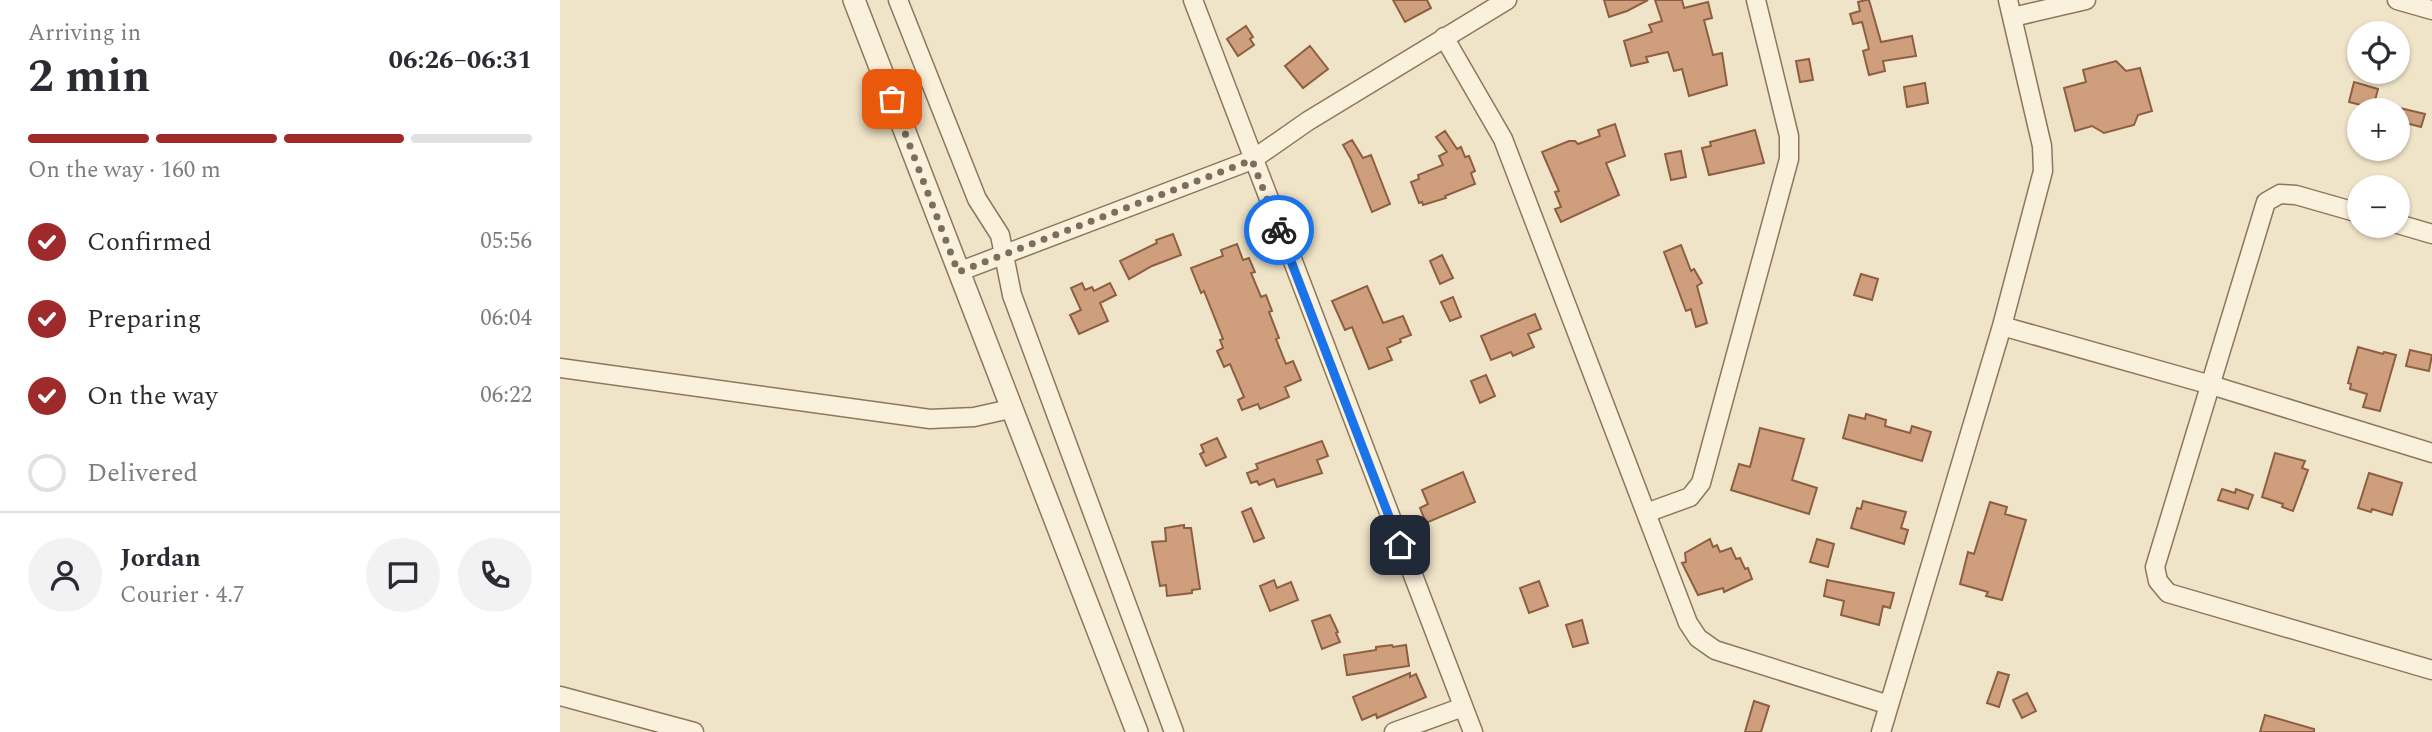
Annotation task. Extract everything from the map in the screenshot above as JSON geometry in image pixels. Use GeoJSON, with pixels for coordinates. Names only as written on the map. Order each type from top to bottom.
{"type":"FeatureCollection","features":[{"type":"Feature","properties":{"kind":"street"},"geometry":{"type":"LineString","coordinates":[[854,0],[1137,732]]}},
{"type":"Feature","properties":{"kind":"street"},"geometry":{"type":"LineString","coordinates":[[898,0],[976,200],[995,226],[1012,295],[1174,732]]}},
{"type":"Feature","properties":{"kind":"street"},"geometry":{"type":"LineString","coordinates":[[1192,0],[1473,732]]}},
{"type":"Feature","properties":{"kind":"street"},"geometry":{"type":"LineString","coordinates":[[958,272],[1252,160],[1308,121],[1507,0]]}},
{"type":"Feature","properties":{"kind":"street"},"geometry":{"type":"LineString","coordinates":[[1646,513],[1689,497],[1701,483],[1789,159],[1789,136],[1756,0]]}},
{"type":"Feature","properties":{"kind":"street"},"geometry":{"type":"LineString","coordinates":[[1881,732],[2002,326],[2043,171],[2042,146],[2011,8],[2086,0]]}},
{"type":"Feature","properties":{"kind":"street"},"geometry":{"type":"LineString","coordinates":[[2398,0],[2432,10]]}},
{"type":"Feature","properties":{"kind":"street"},"geometry":{"type":"LineString","coordinates":[[1444,37],[1503,139],[1688,623],[1698,638],[1715,650],[1889,705]]}},
{"type":"Feature","properties":{"kind":"street"},"geometry":{"type":"LineString","coordinates":[[2347,210],[2296,195],[2280,194],[2266,202],[2155,567],[2158,581],[2168,593],[2432,670]]}},
{"type":"Feature","properties":{"kind":"street"},"geometry":{"type":"LineString","coordinates":[[2410,228],[2432,234]]}},
{"type":"Feature","properties":{"kind":"street"},"geometry":{"type":"LineString","coordinates":[[2002,326],[2211,385],[2432,453]]}},
{"type":"Feature","properties":{"kind":"street"},"geometry":{"type":"LineString","coordinates":[[560,368],[930,419],[974,417],[1010,409]]}},
{"type":"Feature","properties":{"kind":"street"},"geometry":{"type":"LineString","coordinates":[[560,696],[694,732]]}},
{"type":"Feature","properties":{"kind":"street"},"geometry":{"type":"LineString","coordinates":[[1394,732],[1463,707]]}},
{"type":"Feature","properties":{"kind":"building"},"geometry":{"type":"Polygon","coordinates":[[[1393,0],[1427,0],[1431,8],[1405,22],[1393,0]]]}},
{"type":"Feature","properties":{"kind":"building"},"geometry":{"type":"Polygon","coordinates":[[[1604,0],[1648,0],[1609,17],[1604,0]]]}},
{"type":"Feature","properties":{"kind":"building"},"geometry":{"type":"Polygon","coordinates":[[[1655,0],[1682,0],[1684,8],[1708,2],[1712,18],[1704,20],[1713,55],[1722,53],[1727,85],[1689,96],[1682,69],[1674,71],[1668,52],[1646,57],[1648,62],[1631,66],[1624,41],[1652,32],[1649,25],[1662,21],[1655,0]]]}},
{"type":"Feature","properties":{"kind":"building"},"geometry":{"type":"Polygon","coordinates":[[[1869,0],[1881,42],[1912,36],[1916,56],[1883,61],[1885,71],[1869,75],[1863,51],[1869,49],[1862,22],[1853,24],[1850,14],[1860,11],[1858,2],[1869,0]]]}},
{"type":"Feature","properties":{"kind":"building"},"geometry":{"type":"Polygon","coordinates":[[[1246,26],[1253,37],[1250,39],[1254,45],[1238,56],[1227,39],[1246,26]]]}},
{"type":"Feature","properties":{"kind":"building"},"geometry":{"type":"Polygon","coordinates":[[[1310,46],[1328,69],[1303,88],[1285,66],[1310,46]]]}},
{"type":"Feature","properties":{"kind":"building"},"geometry":{"type":"Polygon","coordinates":[[[1809,59],[1813,80],[1800,82],[1796,61],[1809,59]]]}},
{"type":"Feature","properties":{"kind":"building"},"geometry":{"type":"Polygon","coordinates":[[[2116,61],[2126,71],[2140,68],[2152,111],[2138,115],[2134,125],[2104,133],[2092,126],[2075,131],[2064,88],[2086,82],[2083,70],[2116,61]]]}},
{"type":"Feature","properties":{"kind":"building"},"geometry":{"type":"Polygon","coordinates":[[[1925,83],[1928,103],[1907,107],[1904,87],[1925,83]]]}},
{"type":"Feature","properties":{"kind":"building"},"geometry":{"type":"Polygon","coordinates":[[[2354,84],[2378,89],[2376,98],[2350,98],[2354,84]]]}},
{"type":"Feature","properties":{"kind":"building"},"geometry":{"type":"Polygon","coordinates":[[[2410,110],[2425,114],[2421,127],[2410,124],[2410,110]]]}},
{"type":"Feature","properties":{"kind":"building"},"geometry":{"type":"Polygon","coordinates":[[[1615,124],[1625,156],[1606,163],[1619,195],[1561,222],[1555,209],[1561,207],[1555,192],[1559,191],[1542,152],[1569,141],[1578,144],[1600,136],[1598,130],[1615,124]]]}},
{"type":"Feature","properties":{"kind":"building"},"geometry":{"type":"Polygon","coordinates":[[[1755,130],[1764,163],[1709,175],[1702,148],[1711,146],[1710,142],[1755,130]]]}},
{"type":"Feature","properties":{"kind":"building"},"geometry":{"type":"Polygon","coordinates":[[[1445,131],[1457,149],[1461,147],[1465,157],[1469,156],[1475,171],[1471,173],[1475,184],[1445,196],[1446,198],[1423,205],[1422,202],[1419,203],[1411,182],[1419,179],[1418,175],[1443,165],[1439,156],[1447,152],[1436,137],[1445,131]]]}},
{"type":"Feature","properties":{"kind":"building"},"geometry":{"type":"Polygon","coordinates":[[[1352,140],[1363,158],[1371,155],[1390,204],[1372,212],[1343,145],[1352,140]]]}},
{"type":"Feature","properties":{"kind":"building"},"geometry":{"type":"Polygon","coordinates":[[[1681,151],[1686,177],[1671,180],[1665,154],[1681,151]]]}},
{"type":"Feature","properties":{"kind":"building"},"geometry":{"type":"Polygon","coordinates":[[[1173,234],[1181,255],[1152,266],[1129,279],[1120,261],[1157,243],[1156,240],[1173,234]]]}},
{"type":"Feature","properties":{"kind":"building"},"geometry":{"type":"Polygon","coordinates":[[[1237,244],[1243,260],[1249,258],[1255,272],[1251,273],[1261,297],[1266,295],[1279,338],[1276,339],[1286,364],[1293,361],[1301,380],[1285,387],[1289,397],[1260,409],[1258,404],[1242,410],[1238,400],[1244,397],[1230,364],[1224,367],[1217,351],[1223,348],[1220,340],[1223,339],[1204,291],[1201,293],[1191,268],[1223,256],[1221,250],[1237,244]]]}},
{"type":"Feature","properties":{"kind":"building"},"geometry":{"type":"Polygon","coordinates":[[[1681,245],[1691,271],[1694,269],[1702,283],[1697,286],[1707,323],[1696,327],[1691,309],[1686,311],[1664,252],[1681,245]]]}},
{"type":"Feature","properties":{"kind":"building"},"geometry":{"type":"Polygon","coordinates":[[[1442,255],[1453,278],[1440,284],[1430,261],[1442,255]]]}},
{"type":"Feature","properties":{"kind":"building"},"geometry":{"type":"Polygon","coordinates":[[[1861,274],[1878,279],[1872,300],[1854,295],[1861,274]]]}},
{"type":"Feature","properties":{"kind":"building"},"geometry":{"type":"Polygon","coordinates":[[[1082,283],[1085,290],[1092,287],[1094,291],[1110,283],[1116,295],[1100,303],[1108,321],[1079,334],[1070,315],[1081,310],[1071,288],[1082,283]]]}},
{"type":"Feature","properties":{"kind":"building"},"geometry":{"type":"Polygon","coordinates":[[[1367,286],[1383,323],[1403,316],[1411,335],[1387,348],[1392,360],[1369,369],[1352,327],[1345,330],[1332,301],[1367,286]]]}},
{"type":"Feature","properties":{"kind":"building"},"geometry":{"type":"Polygon","coordinates":[[[1453,297],[1461,317],[1450,321],[1441,302],[1453,297]]]}},
{"type":"Feature","properties":{"kind":"building"},"geometry":{"type":"Polygon","coordinates":[[[1535,314],[1541,329],[1528,334],[1534,347],[1513,356],[1511,352],[1491,360],[1481,336],[1535,314]]]}},
{"type":"Feature","properties":{"kind":"building"},"geometry":{"type":"Polygon","coordinates":[[[2358,347],[2396,355],[2380,411],[2363,407],[2367,394],[2350,389],[2351,384],[2348,383],[2358,347]]]}},
{"type":"Feature","properties":{"kind":"building"},"geometry":{"type":"Polygon","coordinates":[[[2410,350],[2432,355],[2429,371],[2406,366],[2410,350]]]}},
{"type":"Feature","properties":{"kind":"building"},"geometry":{"type":"Polygon","coordinates":[[[1486,375],[1495,396],[1480,403],[1471,381],[1486,375]]]}},
{"type":"Feature","properties":{"kind":"building"},"geometry":{"type":"Polygon","coordinates":[[[1866,414],[1886,420],[1885,426],[1910,433],[1912,426],[1931,432],[1922,461],[1843,438],[1849,415],[1865,419],[1866,414]]]}},
{"type":"Feature","properties":{"kind":"building"},"geometry":{"type":"Polygon","coordinates":[[[1760,428],[1804,439],[1792,480],[1817,488],[1809,514],[1731,490],[1739,464],[1750,467],[1760,428]]]}},
{"type":"Feature","properties":{"kind":"building"},"geometry":{"type":"Polygon","coordinates":[[[1217,438],[1226,457],[1206,466],[1200,454],[1204,452],[1201,445],[1217,438]]]}},
{"type":"Feature","properties":{"kind":"building"},"geometry":{"type":"Polygon","coordinates":[[[1322,441],[1328,456],[1317,460],[1322,473],[1277,487],[1274,479],[1259,485],[1257,481],[1251,483],[1247,473],[1258,469],[1256,464],[1322,441]]]}},
{"type":"Feature","properties":{"kind":"building"},"geometry":{"type":"Polygon","coordinates":[[[2275,453],[2305,461],[2302,468],[2308,470],[2293,511],[2282,507],[2283,504],[2262,497],[2275,453]]]}},
{"type":"Feature","properties":{"kind":"building"},"geometry":{"type":"Polygon","coordinates":[[[1463,472],[1475,502],[1426,523],[1420,508],[1428,504],[1422,490],[1463,472]]]}},
{"type":"Feature","properties":{"kind":"building"},"geometry":{"type":"Polygon","coordinates":[[[2369,473],[2402,483],[2392,515],[2358,508],[2369,473]]]}},
{"type":"Feature","properties":{"kind":"building"},"geometry":{"type":"Polygon","coordinates":[[[2222,489],[2235,493],[2236,489],[2253,495],[2248,509],[2218,500],[2222,489]]]}},
{"type":"Feature","properties":{"kind":"building"},"geometry":{"type":"Polygon","coordinates":[[[1863,501],[1906,512],[1901,528],[1908,530],[1904,544],[1851,528],[1857,508],[1861,509],[1863,501]]]}},
{"type":"Feature","properties":{"kind":"building"},"geometry":{"type":"Polygon","coordinates":[[[1990,502],[2007,507],[2005,514],[2026,520],[2002,600],[1986,596],[1988,592],[1960,584],[1968,552],[1974,554],[1990,502]]]}},
{"type":"Feature","properties":{"kind":"building"},"geometry":{"type":"Polygon","coordinates":[[[1251,508],[1264,538],[1254,542],[1242,512],[1251,508]]]}},
{"type":"Feature","properties":{"kind":"building"},"geometry":{"type":"Polygon","coordinates":[[[1184,525],[1184,528],[1191,528],[1200,589],[1192,590],[1192,593],[1167,596],[1166,585],[1160,586],[1152,542],[1166,541],[1165,528],[1184,525]]]}},
{"type":"Feature","properties":{"kind":"building"},"geometry":{"type":"Polygon","coordinates":[[[1710,539],[1713,547],[1717,545],[1720,552],[1731,548],[1736,559],[1740,558],[1745,569],[1748,568],[1752,579],[1724,592],[1723,588],[1698,595],[1682,563],[1686,562],[1685,553],[1710,539]]]}},
{"type":"Feature","properties":{"kind":"building"},"geometry":{"type":"Polygon","coordinates":[[[1817,539],[1834,544],[1828,567],[1810,562],[1817,539]]]}},
{"type":"Feature","properties":{"kind":"building"},"geometry":{"type":"Polygon","coordinates":[[[1274,580],[1277,588],[1291,582],[1298,600],[1270,611],[1260,586],[1274,580]]]}},
{"type":"Feature","properties":{"kind":"building"},"geometry":{"type":"Polygon","coordinates":[[[1827,580],[1894,593],[1890,608],[1883,606],[1879,625],[1841,615],[1844,601],[1824,596],[1827,580]]]}},
{"type":"Feature","properties":{"kind":"building"},"geometry":{"type":"Polygon","coordinates":[[[1539,581],[1548,606],[1529,613],[1520,588],[1539,581]]]}},
{"type":"Feature","properties":{"kind":"building"},"geometry":{"type":"Polygon","coordinates":[[[1330,615],[1340,642],[1322,649],[1312,621],[1330,615]]]}},
{"type":"Feature","properties":{"kind":"building"},"geometry":{"type":"Polygon","coordinates":[[[1582,620],[1588,643],[1573,647],[1566,625],[1582,620]]]}},
{"type":"Feature","properties":{"kind":"building"},"geometry":{"type":"Polygon","coordinates":[[[1392,645],[1406,645],[1409,666],[1347,675],[1344,655],[1392,645]]]}},
{"type":"Feature","properties":{"kind":"building"},"geometry":{"type":"Polygon","coordinates":[[[1998,672],[2009,675],[1999,707],[1987,703],[1998,672]]]}},
{"type":"Feature","properties":{"kind":"building"},"geometry":{"type":"Polygon","coordinates":[[[1410,673],[1410,677],[1416,674],[1426,697],[1377,718],[1376,714],[1362,720],[1353,697],[1410,673]]]}},
{"type":"Feature","properties":{"kind":"building"},"geometry":{"type":"Polygon","coordinates":[[[2027,693],[2036,711],[2022,718],[2013,700],[2027,693]]]}},
{"type":"Feature","properties":{"kind":"building"},"geometry":{"type":"Polygon","coordinates":[[[1754,701],[1769,706],[1761,732],[1745,732],[1754,701]]]}},
{"type":"Feature","properties":{"kind":"building"},"geometry":{"type":"Polygon","coordinates":[[[2265,715],[2314,729],[2314,732],[2260,732],[2265,715]]]}},
{"type":"Feature","properties":{"kind":"way so far"},"geometry":{"type":"LineString","coordinates":[[892,99],[958,272],[1252,160],[1279,230]]}},
{"type":"Feature","properties":{"kind":"route"},"geometry":{"type":"LineString","coordinates":[[1279,230],[1400,545]]}}]}
